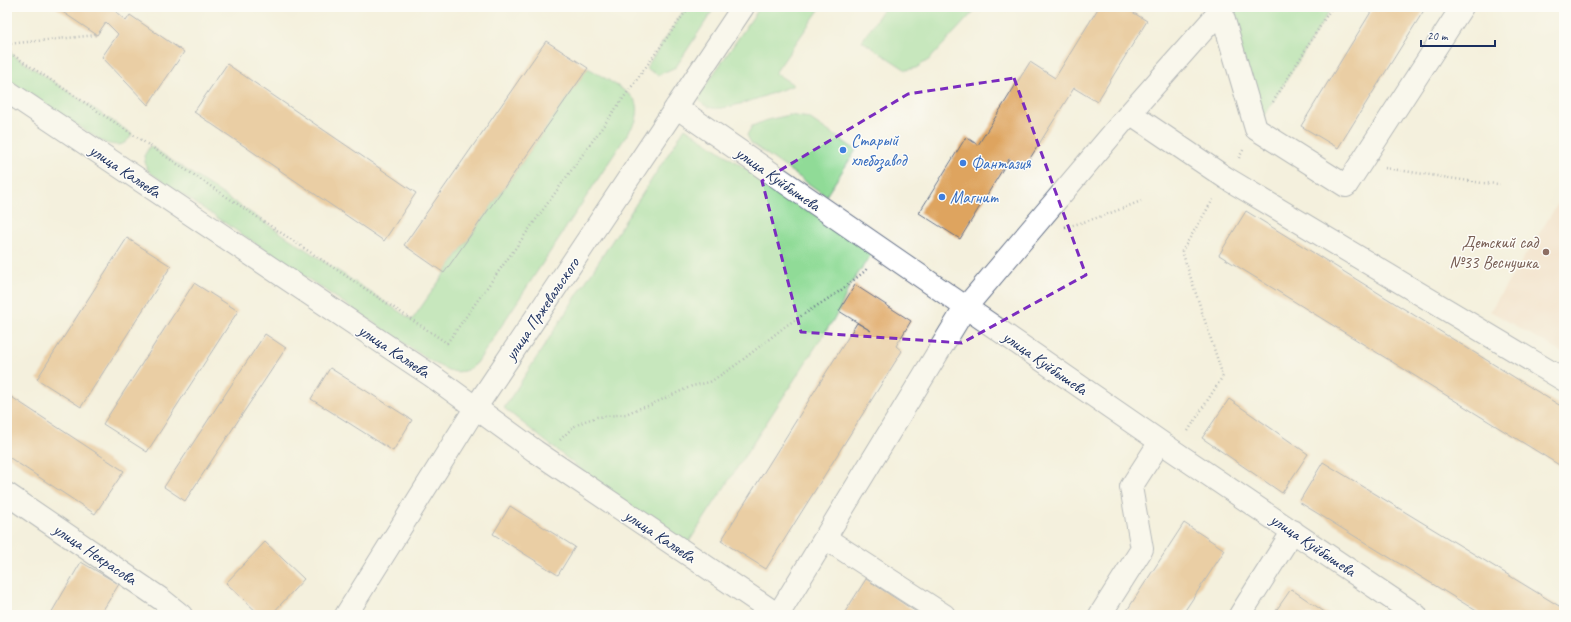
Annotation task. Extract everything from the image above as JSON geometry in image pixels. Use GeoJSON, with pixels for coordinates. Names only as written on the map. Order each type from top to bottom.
{"type":"FeatureCollection","features":[{"type":"Feature","properties":{"kind":"street","name":"улица Пржевальского"},"geometry":{"type":"LineString","coordinates":[[346,615],[476,407],[743,7]]}},
{"type":"Feature","properties":{"kind":"street"},"geometry":{"type":"LineString","coordinates":[[1223,9],[1256,129],[1346,186],[1462,7]]}},
{"type":"Feature","properties":{"kind":"street"},"geometry":{"type":"LineString","coordinates":[[778,615],[965,308],[1130,113],[1223,9]]}},
{"type":"Feature","properties":{"kind":"street","name":"улица Каляева"},"geometry":{"type":"LineString","coordinates":[[7,91],[476,407],[536,451],[778,615]]}},
{"type":"Feature","properties":{"kind":"street","name":"улица Куйбышева"},"geometry":{"type":"LineString","coordinates":[[676,108],[1167,447],[1416,615]]}},
{"type":"Feature","properties":{"kind":"street"},"geometry":{"type":"LineString","coordinates":[[1130,113],[1226,178],[1564,380]]}},
{"type":"Feature","properties":{"kind":"street"},"geometry":{"type":"LineString","coordinates":[[1100,615],[1142,549],[1131,487],[1167,447]]}},
{"type":"Feature","properties":{"kind":"street","name":"улица Некрасова"},"geometry":{"type":"LineString","coordinates":[[7,494],[161,599],[181,615]]}},
{"type":"Feature","properties":{"kind":"street"},"geometry":{"type":"LineString","coordinates":[[1240,615],[1293,531]]}},
{"type":"Feature","properties":{"kind":"street"},"geometry":{"type":"LineString","coordinates":[[825,538],[944,615]]}},
{"type":"Feature","properties":{"kind":"path"},"geometry":{"type":"LineString","coordinates":[[7,51],[447,343],[689,7]]}},
{"type":"Feature","properties":{"kind":"path"},"geometry":{"type":"LineString","coordinates":[[1167,447],[1223,376],[1182,251],[1332,7]]}},
{"type":"Feature","properties":{"kind":"path"},"geometry":{"type":"LineString","coordinates":[[7,44],[97,35]]}},
{"type":"Feature","properties":{"kind":"path"},"geometry":{"type":"LineString","coordinates":[[1358,168],[1381,168],[1482,183],[1500,184]]}},
{"type":"Feature","properties":{"kind":"path"},"geometry":{"type":"LineString","coordinates":[[1029,233],[1082,224],[1141,200]]}},
{"type":"Feature","properties":{"kind":"path"},"geometry":{"type":"LineString","coordinates":[[536,451],[554,446],[573,427],[585,421],[597,417],[626,414],[648,406],[692,386],[710,382],[793,321],[840,291],[858,277],[865,271],[880,249]]}},
{"type":"Feature","properties":{"kind":"highlighted area"},"geometry":{"type":"Polygon","coordinates":[[[1014,78],[1086,275],[962,343],[801,332],[762,181],[908,94],[1014,78]]]}},
{"type":"Feature","properties":{"kind":"shaded area","name":"Детский сад №33 Веснушка"},"geometry":{"type":"Polygon","coordinates":[[[1564,194],[1564,354],[1490,311],[1564,194]]]}},
{"type":"Feature","properties":{"kind":"green space"},"geometry":{"type":"Polygon","coordinates":[[[686,7],[715,7],[676,67],[658,75],[646,68],[686,7]]]}},
{"type":"Feature","properties":{"kind":"green space"},"geometry":{"type":"Polygon","coordinates":[[[760,7],[821,7],[775,73],[794,85],[729,107],[712,108],[706,106],[699,100],[701,92],[760,7]]]}},
{"type":"Feature","properties":{"kind":"green space"},"geometry":{"type":"Polygon","coordinates":[[[885,7],[974,7],[976,9],[930,59],[916,68],[906,70],[862,41],[885,7]]]}},
{"type":"Feature","properties":{"kind":"green space"},"geometry":{"type":"Polygon","coordinates":[[[1219,7],[1332,7],[1256,129],[1219,7]]]}},
{"type":"Feature","properties":{"kind":"green space"},"geometry":{"type":"Polygon","coordinates":[[[7,51],[132,134],[127,141],[121,144],[114,145],[105,143],[7,79],[7,51]]]}},
{"type":"Feature","properties":{"kind":"green space"},"geometry":{"type":"Polygon","coordinates":[[[588,68],[633,98],[636,102],[638,112],[636,121],[477,363],[465,371],[459,372],[447,370],[429,360],[149,172],[146,166],[144,156],[150,146],[412,320],[588,68]]]}},
{"type":"Feature","properties":{"kind":"green space"},"geometry":{"type":"Polygon","coordinates":[[[790,115],[809,118],[856,150],[826,196],[751,143],[747,135],[752,126],[767,120],[790,115]]]}},
{"type":"Feature","properties":{"kind":"green space"},"geometry":{"type":"Polygon","coordinates":[[[685,128],[872,253],[849,287],[839,311],[683,551],[504,408],[685,128]]]}},
{"type":"Feature","properties":{"kind":"building"},"geometry":{"type":"Polygon","coordinates":[[[55,7],[116,7],[114,10],[126,21],[130,15],[184,52],[148,105],[102,57],[118,34],[106,22],[97,35],[55,7]]]}},
{"type":"Feature","properties":{"kind":"building"},"geometry":{"type":"Polygon","coordinates":[[[1099,7],[1124,7],[1147,21],[1097,102],[1074,88],[1024,168],[1009,159],[960,239],[919,213],[966,137],[978,145],[1030,62],[1055,78],[1099,7]]]}},
{"type":"Feature","properties":{"kind":"building"},"geometry":{"type":"Polygon","coordinates":[[[1374,7],[1426,7],[1338,148],[1301,126],[1374,7]]]}},
{"type":"Feature","properties":{"kind":"building"},"geometry":{"type":"Polygon","coordinates":[[[546,41],[588,68],[444,273],[404,245],[546,41]]]}},
{"type":"Feature","properties":{"kind":"building"},"geometry":{"type":"Polygon","coordinates":[[[227,64],[416,193],[384,241],[194,112],[227,64]]]}},
{"type":"Feature","properties":{"kind":"building"},"geometry":{"type":"Polygon","coordinates":[[[1246,211],[1564,408],[1564,468],[1219,255],[1246,211]]]}},
{"type":"Feature","properties":{"kind":"building"},"geometry":{"type":"Polygon","coordinates":[[[127,238],[171,266],[81,407],[37,379],[127,238]]]}},
{"type":"Feature","properties":{"kind":"building"},"geometry":{"type":"Polygon","coordinates":[[[194,283],[238,311],[147,452],[103,424],[194,283]]]}},
{"type":"Feature","properties":{"kind":"building"},"geometry":{"type":"Polygon","coordinates":[[[855,285],[911,321],[896,346],[902,351],[766,569],[721,541],[857,323],[871,331],[839,311],[855,285]]]}},
{"type":"Feature","properties":{"kind":"building"},"geometry":{"type":"Polygon","coordinates":[[[265,334],[286,348],[185,501],[164,487],[265,334]]]}},
{"type":"Feature","properties":{"kind":"building"},"geometry":{"type":"Polygon","coordinates":[[[330,368],[412,420],[393,451],[311,399],[330,368]]]}},
{"type":"Feature","properties":{"kind":"building"},"geometry":{"type":"Polygon","coordinates":[[[7,394],[124,471],[95,514],[7,456],[7,394]]]}},
{"type":"Feature","properties":{"kind":"building"},"geometry":{"type":"Polygon","coordinates":[[[1229,399],[1308,454],[1282,493],[1202,438],[1229,399]]]}},
{"type":"Feature","properties":{"kind":"building"},"geometry":{"type":"Polygon","coordinates":[[[1323,462],[1564,609],[1564,615],[1483,615],[1299,502],[1323,462]]]}},
{"type":"Feature","properties":{"kind":"building"},"geometry":{"type":"Polygon","coordinates":[[[510,506],[575,547],[558,575],[493,534],[510,506]]]}},
{"type":"Feature","properties":{"kind":"building"},"geometry":{"type":"Polygon","coordinates":[[[1184,523],[1225,550],[1182,615],[1124,615],[1184,523]]]}},
{"type":"Feature","properties":{"kind":"building"},"geometry":{"type":"Polygon","coordinates":[[[265,542],[304,579],[271,615],[260,615],[226,583],[265,542]]]}},
{"type":"Feature","properties":{"kind":"building"},"geometry":{"type":"Polygon","coordinates":[[[81,562],[119,584],[100,615],[50,615],[81,562]]]}},
{"type":"Feature","properties":{"kind":"building"},"geometry":{"type":"Polygon","coordinates":[[[866,579],[921,615],[843,615],[866,579]]]}},
{"type":"Feature","properties":{"kind":"building"},"geometry":{"type":"Polygon","coordinates":[[[1291,589],[1329,615],[1273,615],[1291,589]]]}},
{"type":"Feature","properties":{"kind":"place","name":"Старый хлебозавод"},"geometry":{"type":"Point","coordinates":[843,150]}},
{"type":"Feature","properties":{"kind":"place","name":"Фантазия"},"geometry":{"type":"Point","coordinates":[963,163]}},
{"type":"Feature","properties":{"kind":"place","name":"Магнит"},"geometry":{"type":"Point","coordinates":[942,197]}},
{"type":"Feature","properties":{"kind":"place","name":"Детский сад №33 Веснушка"},"geometry":{"type":"Point","coordinates":[1546,252]}}]}
